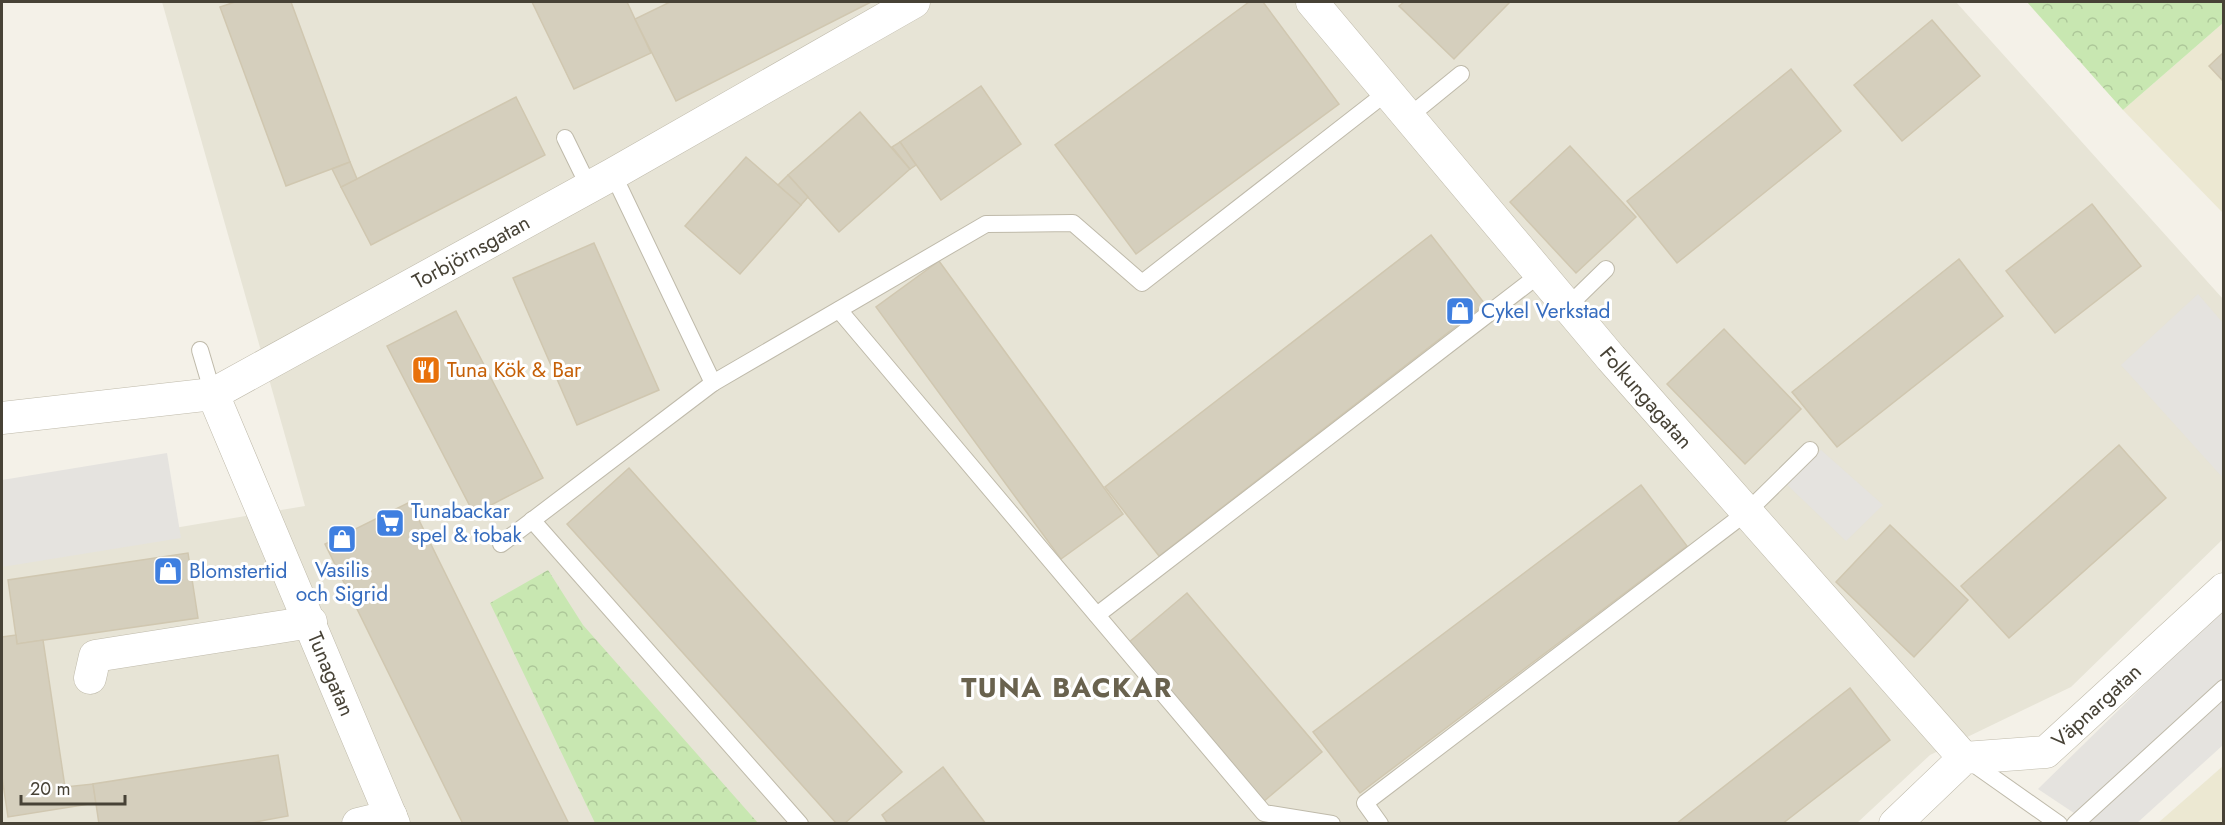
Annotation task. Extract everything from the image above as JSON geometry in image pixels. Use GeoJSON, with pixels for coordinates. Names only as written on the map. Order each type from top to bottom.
{"type":"FeatureCollection","features":[{"type":"Feature","properties":{"kind":"street","name":"Torbjörnsgatan"},"geometry":{"type":"LineString","coordinates":[[2,418],[213,394],[601,180],[914,2]]}},
{"type":"Feature","properties":{"kind":"street","name":"Folkungagatan"},"geometry":{"type":"LineString","coordinates":[[1312,2],[1567,307],[1964,758]]}},
{"type":"Feature","properties":{"kind":"street","name":"Tunagatan"},"geometry":{"type":"LineString","coordinates":[[213,394],[393,820]]}},
{"type":"Feature","properties":{"kind":"street","name":"Väpnargatan"},"geometry":{"type":"LineString","coordinates":[[1964,758],[2046,752],[2223,588]]}},
{"type":"Feature","properties":{"kind":"street"},"geometry":{"type":"LineString","coordinates":[[90,678],[95,656],[311,622]]}},
{"type":"Feature","properties":{"kind":"street"},"geometry":{"type":"LineString","coordinates":[[1895,824],[1964,758]]}},
{"type":"Feature","properties":{"kind":"street"},"geometry":{"type":"LineString","coordinates":[[358,824],[393,820]]}},
{"type":"Feature","properties":{"kind":"lane"},"geometry":{"type":"LineString","coordinates":[[1407,118],[1461,74]]}},
{"type":"Feature","properties":{"kind":"lane"},"geometry":{"type":"LineString","coordinates":[[501,544],[713,383],[986,224],[1072,223],[1142,283],[1386,93]]}},
{"type":"Feature","properties":{"kind":"lane"},"geometry":{"type":"LineString","coordinates":[[565,138],[601,180],[713,383]]}},
{"type":"Feature","properties":{"kind":"lane"},"geometry":{"type":"LineString","coordinates":[[1567,307],[1606,269]]}},
{"type":"Feature","properties":{"kind":"lane"},"geometry":{"type":"LineString","coordinates":[[1096,615],[1539,274]]}},
{"type":"Feature","properties":{"kind":"lane"},"geometry":{"type":"LineString","coordinates":[[839,310],[1264,813],[1332,824]]}},
{"type":"Feature","properties":{"kind":"lane"},"geometry":{"type":"LineString","coordinates":[[200,350],[213,394]]}},
{"type":"Feature","properties":{"kind":"lane"},"geometry":{"type":"LineString","coordinates":[[1380,824],[1365,802],[1747,512],[1810,450]]}},
{"type":"Feature","properties":{"kind":"lane"},"geometry":{"type":"LineString","coordinates":[[532,520],[800,824]]}},
{"type":"Feature","properties":{"kind":"lane"},"geometry":{"type":"LineString","coordinates":[[2075,824],[2223,688]]}},
{"type":"Feature","properties":{"kind":"lane"},"geometry":{"type":"LineString","coordinates":[[1964,758],[2059,824]]}},
{"type":"Feature","properties":{"kind":"shaded area"},"geometry":{"type":"Polygon","coordinates":[[[162,2],[1956,2],[2223,299],[2223,539],[2071,687],[1930,755],[1857,823],[3,823],[2,557],[305,506],[162,2]]]}},
{"type":"Feature","properties":{"kind":"shaded area"},"geometry":{"type":"Polygon","coordinates":[[[2223,23],[2223,213],[2123,110],[2223,23]]]}},
{"type":"Feature","properties":{"kind":"shaded area"},"geometry":{"type":"Polygon","coordinates":[[[2198,294],[2223,323],[2223,478],[2121,365],[2198,294]]]}},
{"type":"Feature","properties":{"kind":"shaded area"},"geometry":{"type":"Polygon","coordinates":[[[1821,450],[1883,505],[1846,541],[1781,479],[1821,450]]]}},
{"type":"Feature","properties":{"kind":"shaded area"},"geometry":{"type":"Polygon","coordinates":[[[167,453],[181,538],[2,567],[2,480],[167,453]]]}},
{"type":"Feature","properties":{"kind":"shaded area"},"geometry":{"type":"Polygon","coordinates":[[[2223,608],[2223,745],[2137,823],[2089,823],[2038,789],[2223,608]]]}},
{"type":"Feature","properties":{"kind":"shaded area"},"geometry":{"type":"Polygon","coordinates":[[[2223,766],[2223,823],[2158,823],[2223,766]]]}},
{"type":"Feature","properties":{"kind":"green space"},"geometry":{"type":"Polygon","coordinates":[[[2027,2],[2223,2],[2223,23],[2123,110],[2027,2]]]}},
{"type":"Feature","properties":{"kind":"green space"},"geometry":{"type":"Polygon","coordinates":[[[548,570],[583,625],[758,823],[595,823],[490,603],[548,570]]]}},
{"type":"Feature","properties":{"kind":"building"},"geometry":{"type":"Polygon","coordinates":[[[235,2],[291,2],[350,162],[286,186],[220,7],[235,2]]]}},
{"type":"Feature","properties":{"kind":"building"},"geometry":{"type":"Polygon","coordinates":[[[532,2],[627,2],[651,53],[574,89],[532,2]]]}},
{"type":"Feature","properties":{"kind":"building"},"geometry":{"type":"Polygon","coordinates":[[[670,2],[871,2],[676,101],[635,19],[670,2]]]}},
{"type":"Feature","properties":{"kind":"building"},"geometry":{"type":"Polygon","coordinates":[[[1249,2],[1263,2],[1339,104],[1136,254],[1055,145],[1249,2]]]}},
{"type":"Feature","properties":{"kind":"building"},"geometry":{"type":"Polygon","coordinates":[[[1404,2],[1510,2],[1454,59],[1399,6],[1404,2]]]}},
{"type":"Feature","properties":{"kind":"building"},"geometry":{"type":"Polygon","coordinates":[[[1932,20],[1980,76],[1902,141],[1854,85],[1932,20]]]}},
{"type":"Feature","properties":{"kind":"building"},"geometry":{"type":"Polygon","coordinates":[[[2224,52],[2224,82],[2209,66],[2224,52]]]}},
{"type":"Feature","properties":{"kind":"building"},"geometry":{"type":"Polygon","coordinates":[[[1791,69],[1841,131],[1677,263],[1627,201],[1791,69]]]}},
{"type":"Feature","properties":{"kind":"building"},"geometry":{"type":"Polygon","coordinates":[[[981,86],[1021,144],[941,200],[900,142],[981,86]]]}},
{"type":"Feature","properties":{"kind":"building"},"geometry":{"type":"Polygon","coordinates":[[[516,97],[545,155],[371,245],[341,187],[516,97]]]}},
{"type":"Feature","properties":{"kind":"building"},"geometry":{"type":"Polygon","coordinates":[[[860,112],[910,169],[839,232],[788,175],[860,112]]]}},
{"type":"Feature","properties":{"kind":"building"},"geometry":{"type":"Polygon","coordinates":[[[900,142],[916,165],[910,169],[892,147],[900,142]]]}},
{"type":"Feature","properties":{"kind":"building"},"geometry":{"type":"Polygon","coordinates":[[[1570,146],[1636,217],[1576,273],[1510,202],[1570,146]]]}},
{"type":"Feature","properties":{"kind":"building"},"geometry":{"type":"Polygon","coordinates":[[[746,157],[801,205],[740,274],[685,226],[746,157]]]}},
{"type":"Feature","properties":{"kind":"building"},"geometry":{"type":"Polygon","coordinates":[[[350,162],[357,179],[341,187],[332,169],[350,162]]]}},
{"type":"Feature","properties":{"kind":"building"},"geometry":{"type":"Polygon","coordinates":[[[788,175],[808,197],[801,205],[778,185],[788,175]]]}},
{"type":"Feature","properties":{"kind":"building"},"geometry":{"type":"Polygon","coordinates":[[[2092,204],[2141,266],[2055,333],[2006,271],[2092,204]]]}},
{"type":"Feature","properties":{"kind":"building"},"geometry":{"type":"Polygon","coordinates":[[[1431,235],[1485,304],[1159,556],[1105,487],[1431,235]]]}},
{"type":"Feature","properties":{"kind":"building"},"geometry":{"type":"Polygon","coordinates":[[[594,243],[659,390],[577,425],[513,278],[594,243]]]}},
{"type":"Feature","properties":{"kind":"building"},"geometry":{"type":"Polygon","coordinates":[[[1959,259],[2003,316],[1837,447],[1792,392],[1959,259]]]}},
{"type":"Feature","properties":{"kind":"building"},"geometry":{"type":"Polygon","coordinates":[[[939,261],[1123,514],[1061,559],[876,307],[939,261]]]}},
{"type":"Feature","properties":{"kind":"building"},"geometry":{"type":"Polygon","coordinates":[[[456,311],[543,478],[474,514],[387,346],[456,311]]]}},
{"type":"Feature","properties":{"kind":"building"},"geometry":{"type":"Polygon","coordinates":[[[1724,329],[1801,409],[1745,464],[1667,384],[1724,329]]]}},
{"type":"Feature","properties":{"kind":"building"},"geometry":{"type":"Polygon","coordinates":[[[2119,445],[2166,498],[2009,638],[1961,586],[2119,445]]]}},
{"type":"Feature","properties":{"kind":"building"},"geometry":{"type":"Polygon","coordinates":[[[629,468],[902,772],[844,824],[837,824],[567,524],[629,468]]]}},
{"type":"Feature","properties":{"kind":"building"},"geometry":{"type":"Polygon","coordinates":[[[1641,485],[1687,546],[1360,793],[1313,732],[1641,485]]]}},
{"type":"Feature","properties":{"kind":"building"},"geometry":{"type":"Polygon","coordinates":[[[410,502],[569,824],[463,824],[325,544],[410,502]]]}},
{"type":"Feature","properties":{"kind":"building"},"geometry":{"type":"Polygon","coordinates":[[[1890,525],[1968,600],[1914,657],[1836,582],[1890,525]]]}},
{"type":"Feature","properties":{"kind":"building"},"geometry":{"type":"Polygon","coordinates":[[[188,553],[198,618],[17,644],[8,580],[188,553]]]}},
{"type":"Feature","properties":{"kind":"building"},"geometry":{"type":"Polygon","coordinates":[[[1187,593],[1322,752],[1263,802],[1128,643],[1187,593]]]}},
{"type":"Feature","properties":{"kind":"building"},"geometry":{"type":"Polygon","coordinates":[[[16,635],[17,644],[43,640],[65,787],[93,784],[96,803],[8,817],[2,777],[2,637],[16,635]]]}},
{"type":"Feature","properties":{"kind":"building"},"geometry":{"type":"Polygon","coordinates":[[[1850,688],[1890,740],[1782,824],[1676,824],[1850,688]]]}},
{"type":"Feature","properties":{"kind":"building"},"geometry":{"type":"Polygon","coordinates":[[[278,755],[288,816],[245,824],[99,824],[93,784],[278,755]]]}},
{"type":"Feature","properties":{"kind":"building"},"geometry":{"type":"Polygon","coordinates":[[[943,767],[986,824],[888,824],[882,815],[943,767]]]}},
{"type":"Feature","properties":{"kind":"place","name":"Cykel Verkstad"},"geometry":{"type":"Point","coordinates":[1460,311]}},
{"type":"Feature","properties":{"kind":"place","name":"Tuna Kök & Bar"},"geometry":{"type":"Point","coordinates":[426,370]}},
{"type":"Feature","properties":{"kind":"place","name":"Tunabackar spel & tobak"},"geometry":{"type":"Point","coordinates":[390,523]}},
{"type":"Feature","properties":{"kind":"place","name":"Vasilis och Sigrid"},"geometry":{"type":"Point","coordinates":[342,539]}},
{"type":"Feature","properties":{"kind":"place","name":"Blomstertid"},"geometry":{"type":"Point","coordinates":[168,571]}},
{"type":"Feature","properties":{"kind":"district","name":"TUNA BACKAR"},"geometry":{"type":"Point","coordinates":[1067,687]}}]}
